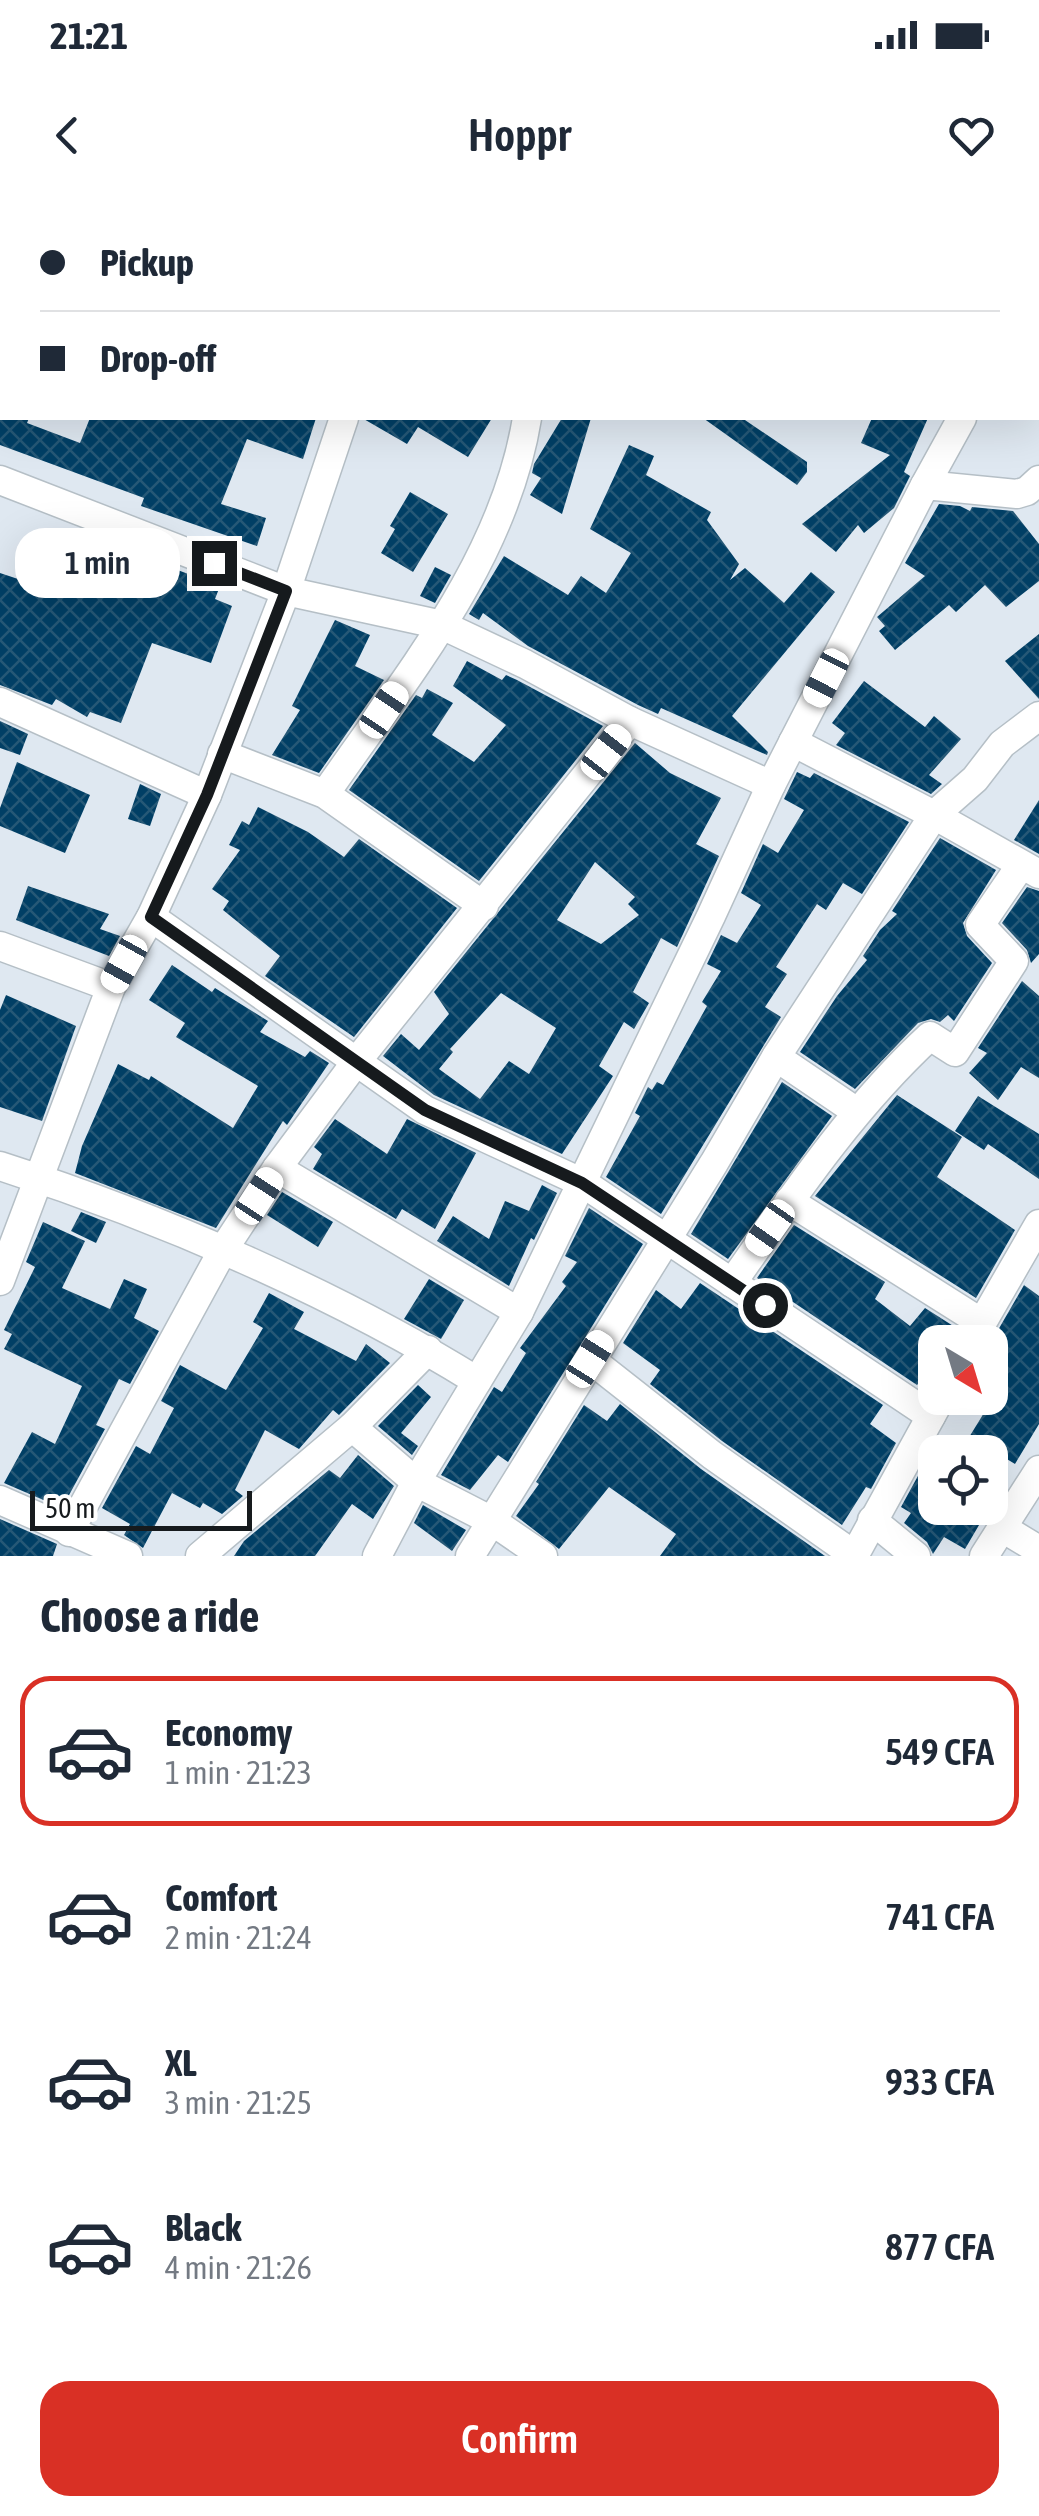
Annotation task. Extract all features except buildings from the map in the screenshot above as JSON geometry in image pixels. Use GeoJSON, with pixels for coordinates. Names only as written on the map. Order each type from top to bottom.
{"type":"FeatureCollection","features":[{"type":"Feature","properties":{"kind":"street"},"geometry":{"type":"LineString","coordinates":[[0,1280],[112,987],[151,917],[207,795],[286,591],[343,420]]}},
{"type":"Feature","properties":{"kind":"street"},"geometry":{"type":"LineString","coordinates":[[325,794],[442,624],[494,531],[526,420]]}},
{"type":"Feature","properties":{"kind":"street"},"geometry":{"type":"LineString","coordinates":[[377,1556],[416,1482],[518,1312],[770,784],[961,420]]}},
{"type":"Feature","properties":{"kind":"street"},"geometry":{"type":"LineString","coordinates":[[0,480],[286,591],[442,624],[630,721],[770,784]]}},
{"type":"Feature","properties":{"kind":"street"},"geometry":{"type":"LineString","coordinates":[[925,486],[1017,494],[1039,480]]}},
{"type":"Feature","properties":{"kind":"street"},"geometry":{"type":"LineString","coordinates":[[0,702],[207,795]]}},
{"type":"Feature","properties":{"kind":"street"},"geometry":{"type":"LineString","coordinates":[[470,1556],[776,1056],[934,814],[975,779],[1002,744],[1039,716]]}},
{"type":"Feature","properties":{"kind":"street"},"geometry":{"type":"LineString","coordinates":[[69,1532],[224,1250],[277,1168],[356,1062],[630,721]]}},
{"type":"Feature","properties":{"kind":"street"},"geometry":{"type":"LineString","coordinates":[[732,1283],[857,1112],[930,1036],[955,1052],[1014,961],[980,925],[1030,869],[934,814],[793,742]]}},
{"type":"Feature","properties":{"kind":"street"},"geometry":{"type":"LineString","coordinates":[[222,754],[325,794],[484,906]]}},
{"type":"Feature","properties":{"kind":"street"},"geometry":{"type":"LineString","coordinates":[[151,917],[425,1110],[582,1183],[732,1283],[918,1396]]}},
{"type":"Feature","properties":{"kind":"street"},"geometry":{"type":"LineString","coordinates":[[0,946],[112,987]]}},
{"type":"Feature","properties":{"kind":"street"},"geometry":{"type":"LineString","coordinates":[[776,1056],[857,1112]]}},
{"type":"Feature","properties":{"kind":"street"},"geometry":{"type":"LineString","coordinates":[[0,1166],[224,1250],[428,1350],[477,1381]]}},
{"type":"Feature","properties":{"kind":"street"},"geometry":{"type":"LineString","coordinates":[[277,1168],[518,1312]]}},
{"type":"Feature","properties":{"kind":"street"},"geometry":{"type":"LineString","coordinates":[[789,1201],[965,1325]]}},
{"type":"Feature","properties":{"kind":"street"},"geometry":{"type":"LineString","coordinates":[[981,1325],[1039,1224]]}},
{"type":"Feature","properties":{"kind":"street"},"geometry":{"type":"LineString","coordinates":[[200,1556],[352,1427],[428,1350]]}},
{"type":"Feature","properties":{"kind":"street"},"geometry":{"type":"LineString","coordinates":[[590,1359],[712,1455],[854,1555],[931,1415]]}},
{"type":"Feature","properties":{"kind":"street"},"geometry":{"type":"LineString","coordinates":[[352,1427],[416,1482],[492,1521],[544,1556]]}},
{"type":"Feature","properties":{"kind":"street"},"geometry":{"type":"LineString","coordinates":[[984,1556],[1039,1470]]}},
{"type":"Feature","properties":{"kind":"street"},"geometry":{"type":"LineString","coordinates":[[0,1500],[128,1556]]}},
{"type":"Feature","properties":{"kind":"street"},"geometry":{"type":"LineString","coordinates":[[872,1520],[916,1556]]}},
{"type":"Feature","properties":{"kind":"street"},"geometry":{"type":"LineString","coordinates":[[1004,1529],[1039,1550]]}},
{"type":"Feature","properties":{"kind":"route"},"geometry":{"type":"LineString","coordinates":[[214,563],[286,591],[207,795],[151,917],[425,1110],[582,1183],[765,1305]]}}]}
